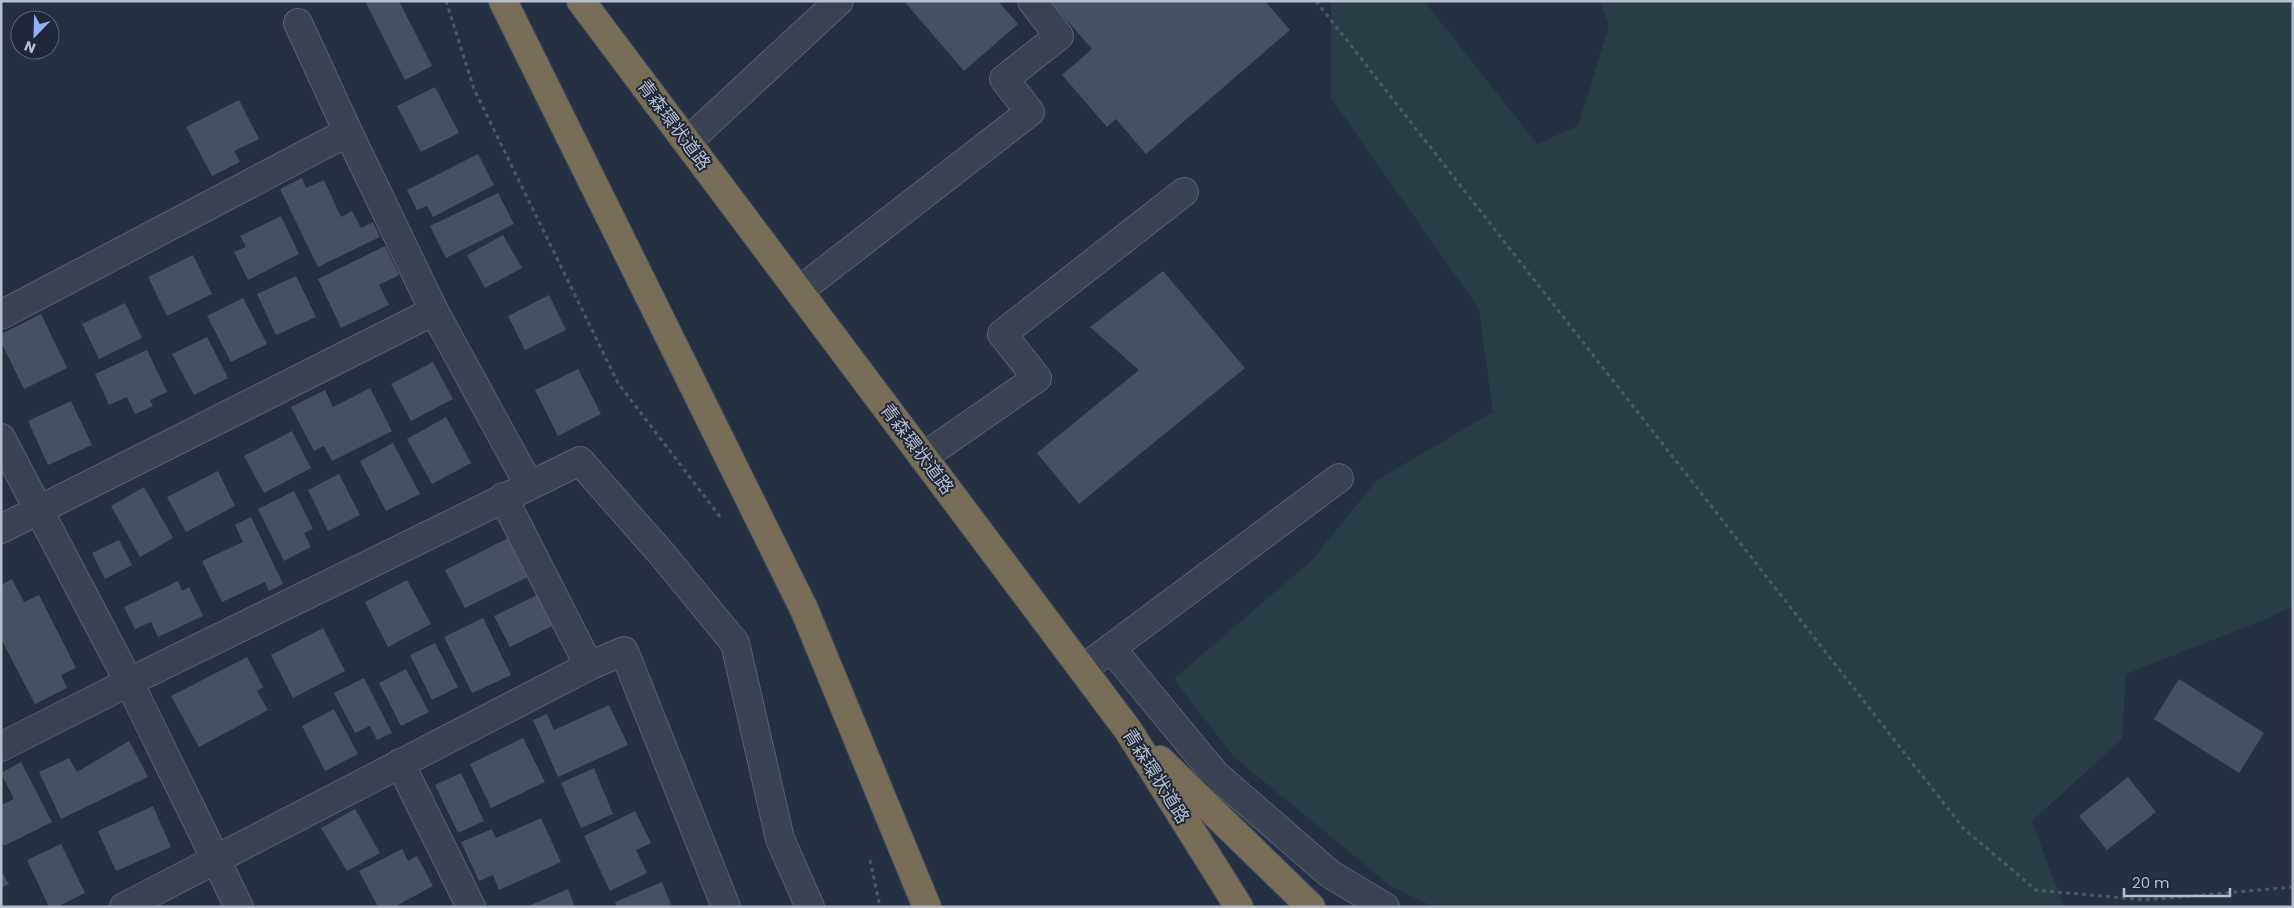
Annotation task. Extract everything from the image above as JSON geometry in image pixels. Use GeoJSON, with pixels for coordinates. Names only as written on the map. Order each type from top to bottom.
{"type":"FeatureCollection","features":[{"type":"Feature","properties":{"kind":"highway"},"geometry":{"type":"LineString","coordinates":[[503,1],[804,610],[926,907]]}},
{"type":"Feature","properties":{"kind":"highway","name":"青森環状道路"},"geometry":{"type":"LineString","coordinates":[[582,1],[1128,730],[1238,907]]}},
{"type":"Feature","properties":{"kind":"highway"},"geometry":{"type":"LineString","coordinates":[[1128,730],[1311,907]]}},
{"type":"Feature","properties":{"kind":"street"},"geometry":{"type":"LineString","coordinates":[[687,142],[839,1]]}},
{"type":"Feature","properties":{"kind":"street"},"geometry":{"type":"LineString","coordinates":[[799,291],[1030,112],[1004,80],[1060,36],[1032,1]]}},
{"type":"Feature","properties":{"kind":"street"},"geometry":{"type":"LineString","coordinates":[[298,23],[434,311],[529,485]]}},
{"type":"Feature","properties":{"kind":"street"},"geometry":{"type":"LineString","coordinates":[[1,315],[348,132]]}},
{"type":"Feature","properties":{"kind":"street"},"geometry":{"type":"LineString","coordinates":[[923,456],[1037,378],[1002,334],[1184,192]]}},
{"type":"Feature","properties":{"kind":"street"},"geometry":{"type":"LineString","coordinates":[[1,529],[434,311]]}},
{"type":"Feature","properties":{"kind":"street"},"geometry":{"type":"LineString","coordinates":[[1,438],[40,509],[129,682],[239,907]]}},
{"type":"Feature","properties":{"kind":"street"},"geometry":{"type":"LineString","coordinates":[[1,747],[503,497],[580,461],[661,553],[735,643],[780,839],[810,907]]}},
{"type":"Feature","properties":{"kind":"street"},"geometry":{"type":"LineString","coordinates":[[1083,669],[1339,478]]}},
{"type":"Feature","properties":{"kind":"street"},"geometry":{"type":"LineString","coordinates":[[503,497],[589,666]]}},
{"type":"Feature","properties":{"kind":"street"},"geometry":{"type":"LineString","coordinates":[[1111,648],[1215,774],[1330,874],[1385,907]]}},
{"type":"Feature","properties":{"kind":"street"},"geometry":{"type":"LineString","coordinates":[[124,907],[214,858],[589,666],[624,651],[726,907]]}},
{"type":"Feature","properties":{"kind":"street"},"geometry":{"type":"LineString","coordinates":[[400,763],[471,907]]}},
{"type":"Feature","properties":{"kind":"path"},"geometry":{"type":"LineString","coordinates":[[446,1],[474,89],[618,383],[723,522]]}},
{"type":"Feature","properties":{"kind":"path"},"geometry":{"type":"LineString","coordinates":[[1316,1],[1964,829],[2036,890],[2144,900],[2293,887]]}},
{"type":"Feature","properties":{"kind":"path"},"geometry":{"type":"LineString","coordinates":[[866,851],[880,907]]}},
{"type":"Feature","properties":{"kind":"green space"},"geometry":{"type":"Polygon","coordinates":[[[1331,1],[1424,1],[1537,144],[1578,126],[1609,26],[1600,1],[2293,1],[2293,606],[2266,619],[2126,674],[2122,739],[2032,821],[2064,907],[1434,907],[1392,887],[1233,756],[1174,679],[1312,560],[1377,480],[1493,412],[1479,309],[1331,98],[1331,1]]]}},
{"type":"Feature","properties":{"kind":"building"},"geometry":{"type":"Polygon","coordinates":[[[365,1],[399,1],[432,66],[405,80],[365,1]]]}},
{"type":"Feature","properties":{"kind":"building"},"geometry":{"type":"Polygon","coordinates":[[[904,1],[998,1],[1018,24],[964,71],[904,1]]]}},
{"type":"Feature","properties":{"kind":"building"},"geometry":{"type":"Polygon","coordinates":[[[1050,1],[1265,1],[1290,30],[1146,154],[1116,119],[1107,127],[1062,75],[1092,49],[1050,1]]]}},
{"type":"Feature","properties":{"kind":"building"},"geometry":{"type":"Polygon","coordinates":[[[435,87],[459,133],[421,152],[397,106],[435,87]]]}},
{"type":"Feature","properties":{"kind":"building"},"geometry":{"type":"Polygon","coordinates":[[[239,100],[259,139],[234,151],[240,162],[212,176],[186,127],[239,100]]]}},
{"type":"Feature","properties":{"kind":"building"},"geometry":{"type":"Polygon","coordinates":[[[478,154],[494,185],[433,217],[427,206],[417,210],[407,190],[478,154]]]}},
{"type":"Feature","properties":{"kind":"building"},"geometry":{"type":"Polygon","coordinates":[[[302,178],[306,188],[324,180],[341,217],[352,211],[361,228],[373,222],[380,237],[318,267],[280,189],[302,178]]]}},
{"type":"Feature","properties":{"kind":"building"},"geometry":{"type":"Polygon","coordinates":[[[498,193],[514,224],[446,258],[430,226],[498,193]]]}},
{"type":"Feature","properties":{"kind":"building"},"geometry":{"type":"Polygon","coordinates":[[[281,216],[299,254],[248,280],[234,252],[246,247],[240,236],[281,216]]]}},
{"type":"Feature","properties":{"kind":"building"},"geometry":{"type":"Polygon","coordinates":[[[503,235],[522,268],[485,288],[467,255],[503,235]]]}},
{"type":"Feature","properties":{"kind":"building"},"geometry":{"type":"Polygon","coordinates":[[[385,246],[399,275],[379,285],[389,305],[341,328],[318,279],[385,246]]]}},
{"type":"Feature","properties":{"kind":"building"},"geometry":{"type":"Polygon","coordinates":[[[193,255],[212,294],[167,316],[148,277],[193,255]]]}},
{"type":"Feature","properties":{"kind":"building"},"geometry":{"type":"Polygon","coordinates":[[[1163,271],[1245,368],[1079,504],[1037,453],[1139,370],[1090,327],[1163,271]]]}},
{"type":"Feature","properties":{"kind":"building"},"geometry":{"type":"Polygon","coordinates":[[[296,276],[316,317],[276,335],[257,294],[296,276]]]}},
{"type":"Feature","properties":{"kind":"building"},"geometry":{"type":"Polygon","coordinates":[[[549,295],[566,330],[525,350],[508,316],[549,295]]]}},
{"type":"Feature","properties":{"kind":"building"},"geometry":{"type":"Polygon","coordinates":[[[243,298],[267,344],[231,362],[207,316],[243,298]]]}},
{"type":"Feature","properties":{"kind":"building"},"geometry":{"type":"Polygon","coordinates":[[[125,303],[142,338],[99,359],[82,324],[125,303]]]}},
{"type":"Feature","properties":{"kind":"building"},"geometry":{"type":"Polygon","coordinates":[[[41,314],[67,368],[24,389],[1,342],[1,334],[41,314]]]}},
{"type":"Feature","properties":{"kind":"building"},"geometry":{"type":"Polygon","coordinates":[[[207,337],[228,378],[194,395],[172,354],[207,337]]]}},
{"type":"Feature","properties":{"kind":"building"},"geometry":{"type":"Polygon","coordinates":[[[147,350],[167,392],[150,400],[153,406],[135,414],[127,397],[109,405],[95,374],[147,350]]]}},
{"type":"Feature","properties":{"kind":"building"},"geometry":{"type":"Polygon","coordinates":[[[433,362],[453,399],[411,421],[391,384],[433,362]]]}},
{"type":"Feature","properties":{"kind":"building"},"geometry":{"type":"Polygon","coordinates":[[[578,369],[601,414],[558,436],[535,390],[578,369]]]}},
{"type":"Feature","properties":{"kind":"building"},"geometry":{"type":"Polygon","coordinates":[[[370,388],[392,431],[332,461],[324,446],[314,451],[291,407],[325,390],[333,407],[370,388]]]}},
{"type":"Feature","properties":{"kind":"building"},"geometry":{"type":"Polygon","coordinates":[[[71,401],[92,445],[48,465],[28,421],[71,401]]]}},
{"type":"Feature","properties":{"kind":"building"},"geometry":{"type":"Polygon","coordinates":[[[446,417],[471,463],[432,484],[407,439],[446,417]]]}},
{"type":"Feature","properties":{"kind":"building"},"geometry":{"type":"Polygon","coordinates":[[[292,431],[311,468],[264,493],[244,456],[292,431]]]}},
{"type":"Feature","properties":{"kind":"building"},"geometry":{"type":"Polygon","coordinates":[[[393,443],[420,494],[386,511],[360,461],[393,443]]]}},
{"type":"Feature","properties":{"kind":"building"},"geometry":{"type":"Polygon","coordinates":[[[218,471],[235,506],[186,532],[167,497],[218,471]]]}},
{"type":"Feature","properties":{"kind":"building"},"geometry":{"type":"Polygon","coordinates":[[[339,474],[360,515],[328,531],[308,490],[339,474]]]}},
{"type":"Feature","properties":{"kind":"building"},"geometry":{"type":"Polygon","coordinates":[[[144,487],[173,538],[140,557],[111,506],[144,487]]]}},
{"type":"Feature","properties":{"kind":"building"},"geometry":{"type":"Polygon","coordinates":[[[294,491],[313,529],[304,533],[311,547],[284,561],[258,509],[294,491]]]}},
{"type":"Feature","properties":{"kind":"building"},"geometry":{"type":"Polygon","coordinates":[[[251,517],[283,584],[269,591],[265,582],[222,602],[202,561],[243,542],[235,525],[251,517]]]}},
{"type":"Feature","properties":{"kind":"building"},"geometry":{"type":"Polygon","coordinates":[[[508,538],[528,577],[465,608],[445,570],[508,538]]]}},
{"type":"Feature","properties":{"kind":"building"},"geometry":{"type":"Polygon","coordinates":[[[119,540],[132,565],[105,579],[92,553],[119,540]]]}},
{"type":"Feature","properties":{"kind":"building"},"geometry":{"type":"Polygon","coordinates":[[[12,579],[24,602],[39,595],[76,668],[61,675],[67,688],[35,704],[1,639],[1,585],[12,579]]]}},
{"type":"Feature","properties":{"kind":"building"},"geometry":{"type":"Polygon","coordinates":[[[407,580],[431,624],[388,647],[365,602],[407,580]]]}},
{"type":"Feature","properties":{"kind":"building"},"geometry":{"type":"Polygon","coordinates":[[[178,581],[182,591],[189,587],[203,616],[158,637],[151,622],[135,629],[124,607],[178,581]]]}},
{"type":"Feature","properties":{"kind":"building"},"geometry":{"type":"Polygon","coordinates":[[[541,593],[556,624],[510,647],[494,616],[541,593]]]}},
{"type":"Feature","properties":{"kind":"building"},"geometry":{"type":"Polygon","coordinates":[[[483,618],[511,675],[472,693],[444,637],[483,618]]]}},
{"type":"Feature","properties":{"kind":"building"},"geometry":{"type":"Polygon","coordinates":[[[323,628],[345,671],[293,698],[271,655],[323,628]]]}},
{"type":"Feature","properties":{"kind":"building"},"geometry":{"type":"Polygon","coordinates":[[[435,643],[458,687],[432,700],[410,655],[435,643]]]}},
{"type":"Feature","properties":{"kind":"building"},"geometry":{"type":"Polygon","coordinates":[[[247,657],[263,687],[257,691],[268,710],[199,747],[171,696],[247,657]]]}},
{"type":"Feature","properties":{"kind":"building"},"geometry":{"type":"Polygon","coordinates":[[[406,669],[429,712],[401,726],[379,683],[406,669]]]}},
{"type":"Feature","properties":{"kind":"building"},"geometry":{"type":"Polygon","coordinates":[[[364,678],[392,733],[377,740],[370,726],[355,733],[334,693],[364,678]]]}},
{"type":"Feature","properties":{"kind":"building"},"geometry":{"type":"Polygon","coordinates":[[[2179,679],[2264,733],[2239,773],[2154,719],[2179,679]]]}},
{"type":"Feature","properties":{"kind":"building"},"geometry":{"type":"Polygon","coordinates":[[[609,705],[628,745],[558,777],[533,720],[547,714],[554,730],[609,705]]]}},
{"type":"Feature","properties":{"kind":"building"},"geometry":{"type":"Polygon","coordinates":[[[334,709],[358,754],[325,771],[302,726],[334,709]]]}},
{"type":"Feature","properties":{"kind":"building"},"geometry":{"type":"Polygon","coordinates":[[[523,738],[545,782],[491,808],[470,764],[523,738]]]}},
{"type":"Feature","properties":{"kind":"building"},"geometry":{"type":"Polygon","coordinates":[[[129,741],[148,777],[61,819],[39,772],[69,758],[77,772],[129,741]]]}},
{"type":"Feature","properties":{"kind":"building"},"geometry":{"type":"Polygon","coordinates":[[[21,762],[52,822],[4,846],[1,840],[1,805],[14,799],[1,773],[21,762]]]}},
{"type":"Feature","properties":{"kind":"building"},"geometry":{"type":"Polygon","coordinates":[[[594,768],[613,814],[581,828],[561,783],[594,768]]]}},
{"type":"Feature","properties":{"kind":"building"},"geometry":{"type":"Polygon","coordinates":[[[461,773],[484,821],[458,833],[435,785],[461,773]]]}},
{"type":"Feature","properties":{"kind":"building"},"geometry":{"type":"Polygon","coordinates":[[[2128,777],[2156,812],[2107,850],[2079,816],[2128,777]]]}},
{"type":"Feature","properties":{"kind":"building"},"geometry":{"type":"Polygon","coordinates":[[[153,806],[171,847],[116,871],[98,831],[153,806]]]}},
{"type":"Feature","properties":{"kind":"building"},"geometry":{"type":"Polygon","coordinates":[[[355,809],[380,853],[347,871],[321,828],[355,809]]]}},
{"type":"Feature","properties":{"kind":"building"},"geometry":{"type":"Polygon","coordinates":[[[635,811],[651,843],[636,850],[647,873],[610,891],[584,836],[635,811]]]}},
{"type":"Feature","properties":{"kind":"building"},"geometry":{"type":"Polygon","coordinates":[[[541,818],[561,862],[499,890],[493,875],[479,881],[461,842],[492,829],[496,838],[541,818]]]}},
{"type":"Feature","properties":{"kind":"building"},"geometry":{"type":"Polygon","coordinates":[[[61,844],[85,893],[57,907],[49,907],[27,860],[61,844]]]}},
{"type":"Feature","properties":{"kind":"building"},"geometry":{"type":"Polygon","coordinates":[[[402,849],[408,861],[417,856],[433,886],[394,907],[378,907],[359,871],[402,849]]]}},
{"type":"Feature","properties":{"kind":"building"},"geometry":{"type":"Polygon","coordinates":[[[1,871],[9,884],[1,888],[1,871]]]}},
{"type":"Feature","properties":{"kind":"building"},"geometry":{"type":"Polygon","coordinates":[[[662,882],[672,907],[617,907],[615,902],[662,882]]]}},
{"type":"Feature","properties":{"kind":"building"},"geometry":{"type":"Polygon","coordinates":[[[568,889],[575,907],[526,907],[568,889]]]}}]}
